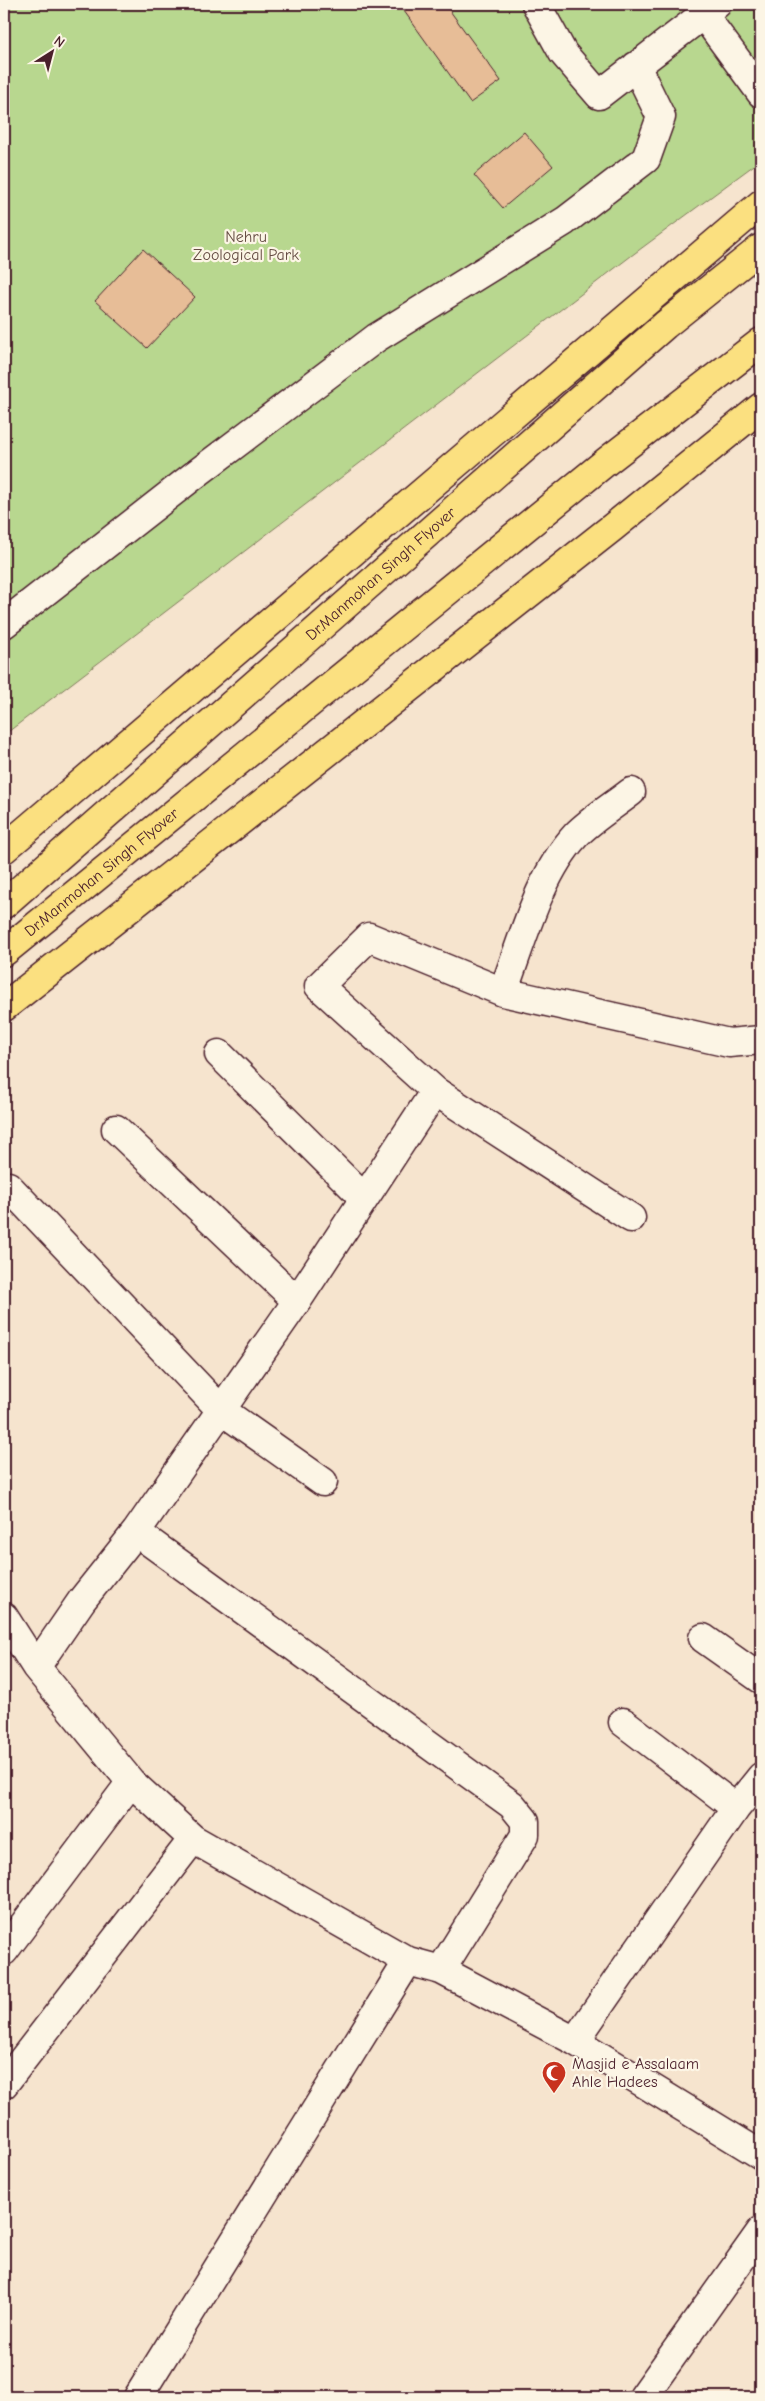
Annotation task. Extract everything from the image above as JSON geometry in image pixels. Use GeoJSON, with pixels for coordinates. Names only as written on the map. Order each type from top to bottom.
{"type":"FeatureCollection","features":[{"type":"Feature","properties":{"kind":"main road"},"geometry":{"type":"LineString","coordinates":[[4,849],[761,204]]}},
{"type":"Feature","properties":{"kind":"main road","name":"Dr.Manmohan Singh Flyover"},"geometry":{"type":"LineString","coordinates":[[4,904],[665,325],[761,248]]}},
{"type":"Feature","properties":{"kind":"main road","name":"Dr.Manmohan Singh Flyover"},"geometry":{"type":"LineString","coordinates":[[4,952],[607,460],[761,342]]}},
{"type":"Feature","properties":{"kind":"main road"},"geometry":{"type":"LineString","coordinates":[[4,1007],[614,527],[761,407]]}},
{"type":"Feature","properties":{"kind":"street"},"geometry":{"type":"LineString","coordinates":[[536,4],[563,53],[599,95],[710,9],[761,93]]}},
{"type":"Feature","properties":{"kind":"street"},"geometry":{"type":"LineString","coordinates":[[4,624],[200,471],[376,338],[565,222],[646,159],[661,117],[636,66]]}},
{"type":"Feature","properties":{"kind":"street"},"geometry":{"type":"LineString","coordinates":[[503,992],[550,871],[576,836],[631,792]]}},
{"type":"Feature","properties":{"kind":"street"},"geometry":{"type":"LineString","coordinates":[[631,1218],[435,1091],[319,986],[368,937],[503,992],[729,1043],[761,1040]]}},
{"type":"Feature","properties":{"kind":"street"},"geometry":{"type":"LineString","coordinates":[[219,1054],[364,1198]]}},
{"type":"Feature","properties":{"kind":"street"},"geometry":{"type":"LineString","coordinates":[[36,1667],[82,1600],[136,1532],[297,1301],[435,1091]]}},
{"type":"Feature","properties":{"kind":"street"},"geometry":{"type":"LineString","coordinates":[[116,1129],[297,1301]]}},
{"type":"Feature","properties":{"kind":"street"},"geometry":{"type":"LineString","coordinates":[[4,1189],[8,1186],[221,1410],[323,1482]]}},
{"type":"Feature","properties":{"kind":"street"},"geometry":{"type":"LineString","coordinates":[[136,1532],[512,1805],[525,1821],[525,1835],[442,1970]]}},
{"type":"Feature","properties":{"kind":"street"},"geometry":{"type":"LineString","coordinates":[[6,1626],[36,1667],[131,1782],[193,1839],[408,1961],[442,1970],[575,2041],[761,2155]]}},
{"type":"Feature","properties":{"kind":"street"},"geometry":{"type":"LineString","coordinates":[[703,1638],[761,1679]]}},
{"type":"Feature","properties":{"kind":"street"},"geometry":{"type":"LineString","coordinates":[[623,1722],[736,1808]]}},
{"type":"Feature","properties":{"kind":"street"},"geometry":{"type":"LineString","coordinates":[[575,2041],[736,1808],[761,1777]]}},
{"type":"Feature","properties":{"kind":"street"},"geometry":{"type":"LineString","coordinates":[[4,1951],[12,1923],[131,1782]]}},
{"type":"Feature","properties":{"kind":"street"},"geometry":{"type":"LineString","coordinates":[[4,2084],[193,1839]]}},
{"type":"Feature","properties":{"kind":"street"},"geometry":{"type":"LineString","coordinates":[[138,2397],[408,1961]]}},
{"type":"Feature","properties":{"kind":"street"},"geometry":{"type":"LineString","coordinates":[[643,2397],[761,2232]]}},
{"type":"Feature","properties":{"kind":"green space","name":"Nehru Zoological Park"},"geometry":{"type":"Polygon","coordinates":[[[4,4],[761,4],[761,160],[631,256],[4,735],[4,4]]]}},
{"type":"Feature","properties":{"kind":"building"},"geometry":{"type":"Polygon","coordinates":[[[399,4],[445,4],[501,81],[470,103],[399,4]]]}},
{"type":"Feature","properties":{"kind":"building"},"geometry":{"type":"Polygon","coordinates":[[[524,132],[553,166],[503,208],[474,175],[524,132]]]}},
{"type":"Feature","properties":{"kind":"building"},"geometry":{"type":"Polygon","coordinates":[[[143,249],[195,297],[147,348],[95,301],[143,249]]]}},
{"type":"Feature","properties":{"kind":"place","name":"Masjid e Assalaam Ahle Hadees"},"geometry":{"type":"Point","coordinates":[554,2094]}}]}
